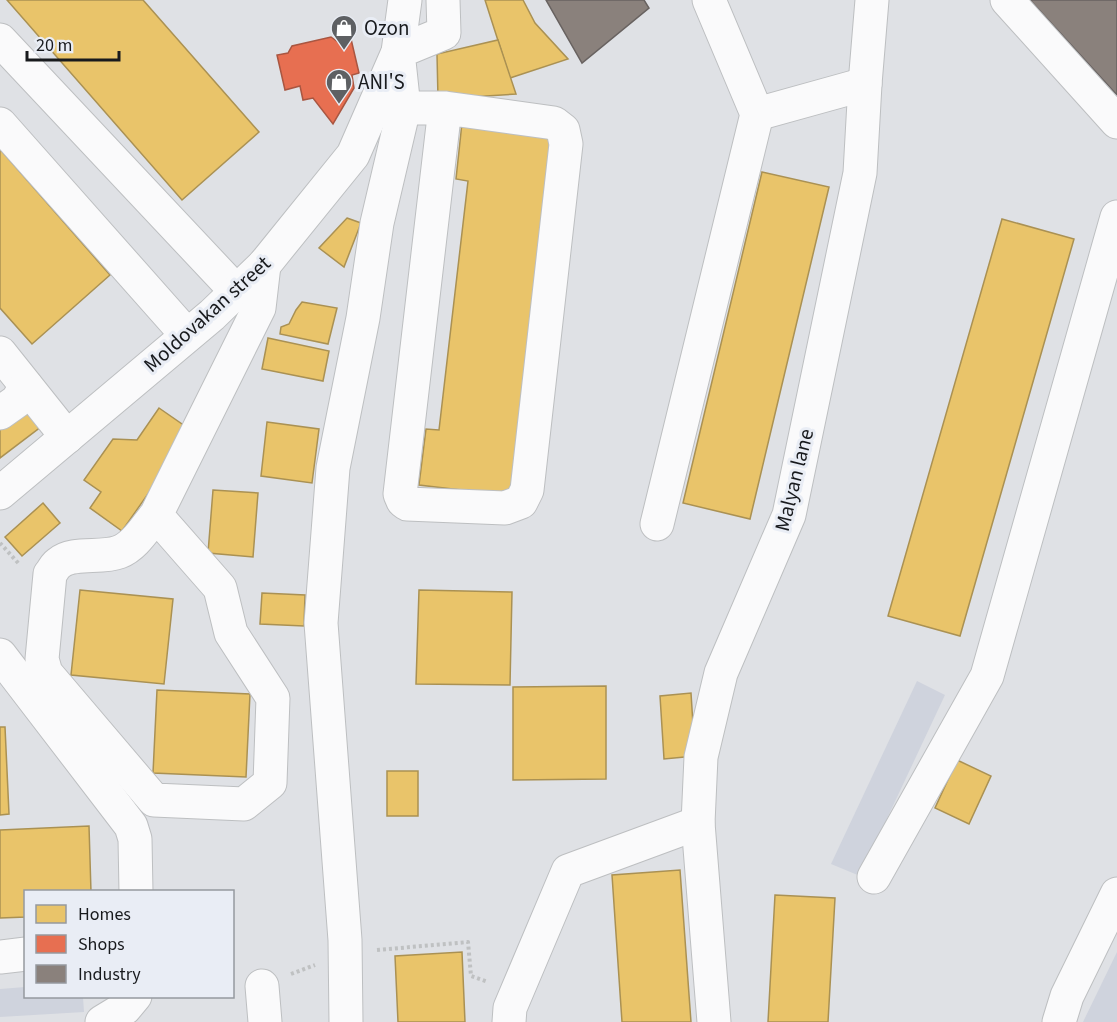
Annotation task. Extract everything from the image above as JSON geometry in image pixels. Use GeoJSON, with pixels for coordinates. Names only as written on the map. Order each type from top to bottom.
{"type":"FeatureCollection","features":[{"type":"Feature","properties":{"kind":"street","name":"Moldovakan street"},"geometry":{"type":"LineString","coordinates":[[0,493],[212,315],[264,265],[353,155],[398,52],[405,0]]}},
{"type":"Feature","properties":{"kind":"street"},"geometry":{"type":"LineString","coordinates":[[345,1022],[345,940],[321,623],[333,468],[363,318],[377,223],[404,108],[398,52],[444,33],[443,0]]}},
{"type":"Feature","properties":{"kind":"street"},"geometry":{"type":"LineString","coordinates":[[657,524],[757,114],[708,0]]}},
{"type":"Feature","properties":{"kind":"street","name":"Malyan lane"},"geometry":{"type":"LineString","coordinates":[[714,1022],[698,823],[701,757],[721,673],[789,515],[861,173],[865,84],[873,0]]}},
{"type":"Feature","properties":{"kind":"street"},"geometry":{"type":"LineString","coordinates":[[1006,0],[1117,122]]}},
{"type":"Feature","properties":{"kind":"street"},"geometry":{"type":"LineString","coordinates":[[0,40],[236,291]]}},
{"type":"Feature","properties":{"kind":"street"},"geometry":{"type":"LineString","coordinates":[[757,114],[865,84]]}},
{"type":"Feature","properties":{"kind":"street"},"geometry":{"type":"LineString","coordinates":[[404,108],[445,108],[554,123],[563,130],[566,144],[527,490],[521,502],[506,508],[407,504],[400,494],[445,108]]}},
{"type":"Feature","properties":{"kind":"street"},"geometry":{"type":"LineString","coordinates":[[0,124],[187,335]]}},
{"type":"Feature","properties":{"kind":"street"},"geometry":{"type":"LineString","coordinates":[[874,877],[987,676],[1117,217]]}},
{"type":"Feature","properties":{"kind":"street"},"geometry":{"type":"LineString","coordinates":[[156,515],[220,588],[231,633],[273,698],[270,783],[244,804],[154,800],[46,673],[42,659],[51,574],[57,563],[69,558],[105,556],[120,552],[133,543],[156,515],[259,309],[264,265]]}},
{"type":"Feature","properties":{"kind":"street"},"geometry":{"type":"LineString","coordinates":[[0,353],[67,437]]}},
{"type":"Feature","properties":{"kind":"street"},"geometry":{"type":"LineString","coordinates":[[0,413],[17,401],[26,386]]}},
{"type":"Feature","properties":{"kind":"street"},"geometry":{"type":"LineString","coordinates":[[0,655],[131,826],[135,839],[136,890]]}},
{"type":"Feature","properties":{"kind":"street"},"geometry":{"type":"LineString","coordinates":[[509,1022],[510,1008],[568,870],[698,823]]}},
{"type":"Feature","properties":{"kind":"street"},"geometry":{"type":"LineString","coordinates":[[1059,1022],[1067,996],[1117,894]]}},
{"type":"Feature","properties":{"kind":"street"},"geometry":{"type":"LineString","coordinates":[[0,957],[24,954]]}},
{"type":"Feature","properties":{"kind":"street"},"geometry":{"type":"LineString","coordinates":[[262,986],[265,1022]]}},
{"type":"Feature","properties":{"kind":"street"},"geometry":{"type":"LineString","coordinates":[[102,1022],[125,1008],[133,998]]}},
{"type":"Feature","properties":{"kind":"path"},"geometry":{"type":"LineString","coordinates":[[388,949],[468,942],[471,976]]}},
{"type":"Feature","properties":{"kind":"shaded area"},"geometry":{"type":"Polygon","coordinates":[[[917,681],[945,695],[860,876],[831,864],[917,681]]]}},
{"type":"Feature","properties":{"kind":"shaded area"},"geometry":{"type":"Polygon","coordinates":[[[1117,952],[1117,1022],[1083,1022],[1117,952]]]}},
{"type":"Feature","properties":{"kind":"shaded area"},"geometry":{"type":"Polygon","coordinates":[[[24,987],[24,998],[83,998],[84,1012],[0,1017],[0,989],[24,987]]]}},
{"type":"Feature","properties":{"kind":"building: Homes"},"geometry":{"type":"Polygon","coordinates":[[[7,0],[143,0],[259,132],[182,200],[7,0]]]}},
{"type":"Feature","properties":{"kind":"building: Homes"},"geometry":{"type":"Polygon","coordinates":[[[485,0],[523,0],[535,23],[568,59],[510,78],[485,0]]]}},
{"type":"Feature","properties":{"kind":"building: Homes"},"geometry":{"type":"Polygon","coordinates":[[[498,40],[516,94],[438,99],[437,54],[498,40]]]}},
{"type":"Feature","properties":{"kind":"building: Homes"},"geometry":{"type":"Polygon","coordinates":[[[462,123],[563,135],[520,497],[419,485],[426,429],[439,430],[468,181],[456,179],[462,123]]]}},
{"type":"Feature","properties":{"kind":"building: Homes"},"geometry":{"type":"Polygon","coordinates":[[[0,149],[110,275],[32,344],[0,308],[0,149]]]}},
{"type":"Feature","properties":{"kind":"building: Homes"},"geometry":{"type":"Polygon","coordinates":[[[762,172],[829,187],[750,519],[683,503],[762,172]]]}},
{"type":"Feature","properties":{"kind":"building: Homes"},"geometry":{"type":"Polygon","coordinates":[[[347,218],[361,223],[344,267],[319,248],[347,218]]]}},
{"type":"Feature","properties":{"kind":"building: Homes"},"geometry":{"type":"Polygon","coordinates":[[[1002,219],[1074,239],[960,636],[888,616],[1002,219]]]}},
{"type":"Feature","properties":{"kind":"building: Homes"},"geometry":{"type":"Polygon","coordinates":[[[302,302],[337,308],[328,344],[280,334],[281,327],[289,324],[302,302]]]}},
{"type":"Feature","properties":{"kind":"building: Homes"},"geometry":{"type":"Polygon","coordinates":[[[268,338],[329,351],[323,381],[262,369],[268,338]]]}},
{"type":"Feature","properties":{"kind":"building: Homes"},"geometry":{"type":"Polygon","coordinates":[[[159,408],[192,431],[122,531],[90,508],[101,492],[84,480],[113,439],[137,440],[159,408]]]}},
{"type":"Feature","properties":{"kind":"building: Homes"},"geometry":{"type":"Polygon","coordinates":[[[29,409],[42,426],[0,458],[0,426],[29,409]]]}},
{"type":"Feature","properties":{"kind":"building: Homes"},"geometry":{"type":"Polygon","coordinates":[[[267,422],[319,429],[312,483],[261,476],[267,422]]]}},
{"type":"Feature","properties":{"kind":"building: Homes"},"geometry":{"type":"Polygon","coordinates":[[[213,490],[258,493],[253,557],[208,553],[213,490]]]}},
{"type":"Feature","properties":{"kind":"building: Homes"},"geometry":{"type":"Polygon","coordinates":[[[43,503],[60,523],[22,556],[5,537],[43,503]]]}},
{"type":"Feature","properties":{"kind":"building: Homes"},"geometry":{"type":"Polygon","coordinates":[[[80,590],[173,599],[164,684],[71,675],[80,590]]]}},
{"type":"Feature","properties":{"kind":"building: Homes"},"geometry":{"type":"Polygon","coordinates":[[[419,590],[512,592],[510,685],[416,684],[419,590]]]}},
{"type":"Feature","properties":{"kind":"building: Homes"},"geometry":{"type":"Polygon","coordinates":[[[262,593],[305,595],[304,626],[260,624],[262,593]]]}},
{"type":"Feature","properties":{"kind":"building: Homes"},"geometry":{"type":"Polygon","coordinates":[[[606,686],[606,779],[513,780],[513,687],[606,686]]]}},
{"type":"Feature","properties":{"kind":"building: Homes"},"geometry":{"type":"Polygon","coordinates":[[[157,690],[250,694],[246,777],[153,773],[157,690]]]}},
{"type":"Feature","properties":{"kind":"building: Homes"},"geometry":{"type":"Polygon","coordinates":[[[691,693],[695,756],[664,759],[660,696],[691,693]]]}},
{"type":"Feature","properties":{"kind":"building: Homes"},"geometry":{"type":"Polygon","coordinates":[[[0,727],[5,727],[9,814],[0,815],[0,727]]]}},
{"type":"Feature","properties":{"kind":"building: Homes"},"geometry":{"type":"Polygon","coordinates":[[[957,760],[991,776],[969,824],[935,808],[957,760]]]}},
{"type":"Feature","properties":{"kind":"building: Homes"},"geometry":{"type":"Polygon","coordinates":[[[387,771],[418,771],[418,816],[387,816],[387,771]]]}},
{"type":"Feature","properties":{"kind":"building: Homes"},"geometry":{"type":"Polygon","coordinates":[[[89,826],[91,890],[24,890],[24,917],[0,918],[0,830],[89,826]]]}},
{"type":"Feature","properties":{"kind":"building: Homes"},"geometry":{"type":"Polygon","coordinates":[[[680,870],[691,1022],[622,1022],[612,875],[680,870]]]}},
{"type":"Feature","properties":{"kind":"building: Homes"},"geometry":{"type":"Polygon","coordinates":[[[775,895],[835,898],[828,1022],[768,1022],[775,895]]]}},
{"type":"Feature","properties":{"kind":"building: Homes"},"geometry":{"type":"Polygon","coordinates":[[[462,952],[465,1022],[398,1022],[395,956],[462,952]]]}},
{"type":"Feature","properties":{"kind":"building: Shops"},"geometry":{"type":"Polygon","coordinates":[[[331,37],[338,42],[351,39],[359,73],[352,75],[354,88],[333,124],[313,98],[303,100],[300,86],[285,90],[277,55],[288,53],[292,46],[331,37]]]}},
{"type":"Feature","properties":{"kind":"building: Industry"},"geometry":{"type":"Polygon","coordinates":[[[546,0],[644,0],[649,8],[582,63],[546,0]]]}},
{"type":"Feature","properties":{"kind":"building: Industry"},"geometry":{"type":"Polygon","coordinates":[[[1030,0],[1117,0],[1117,95],[1030,0]]]}},
{"type":"Feature","properties":{"kind":"place","name":"Ozon"},"geometry":{"type":"Point","coordinates":[344,51]}},
{"type":"Feature","properties":{"kind":"place","name":"ANI'S"},"geometry":{"type":"Point","coordinates":[339,105]}}]}
